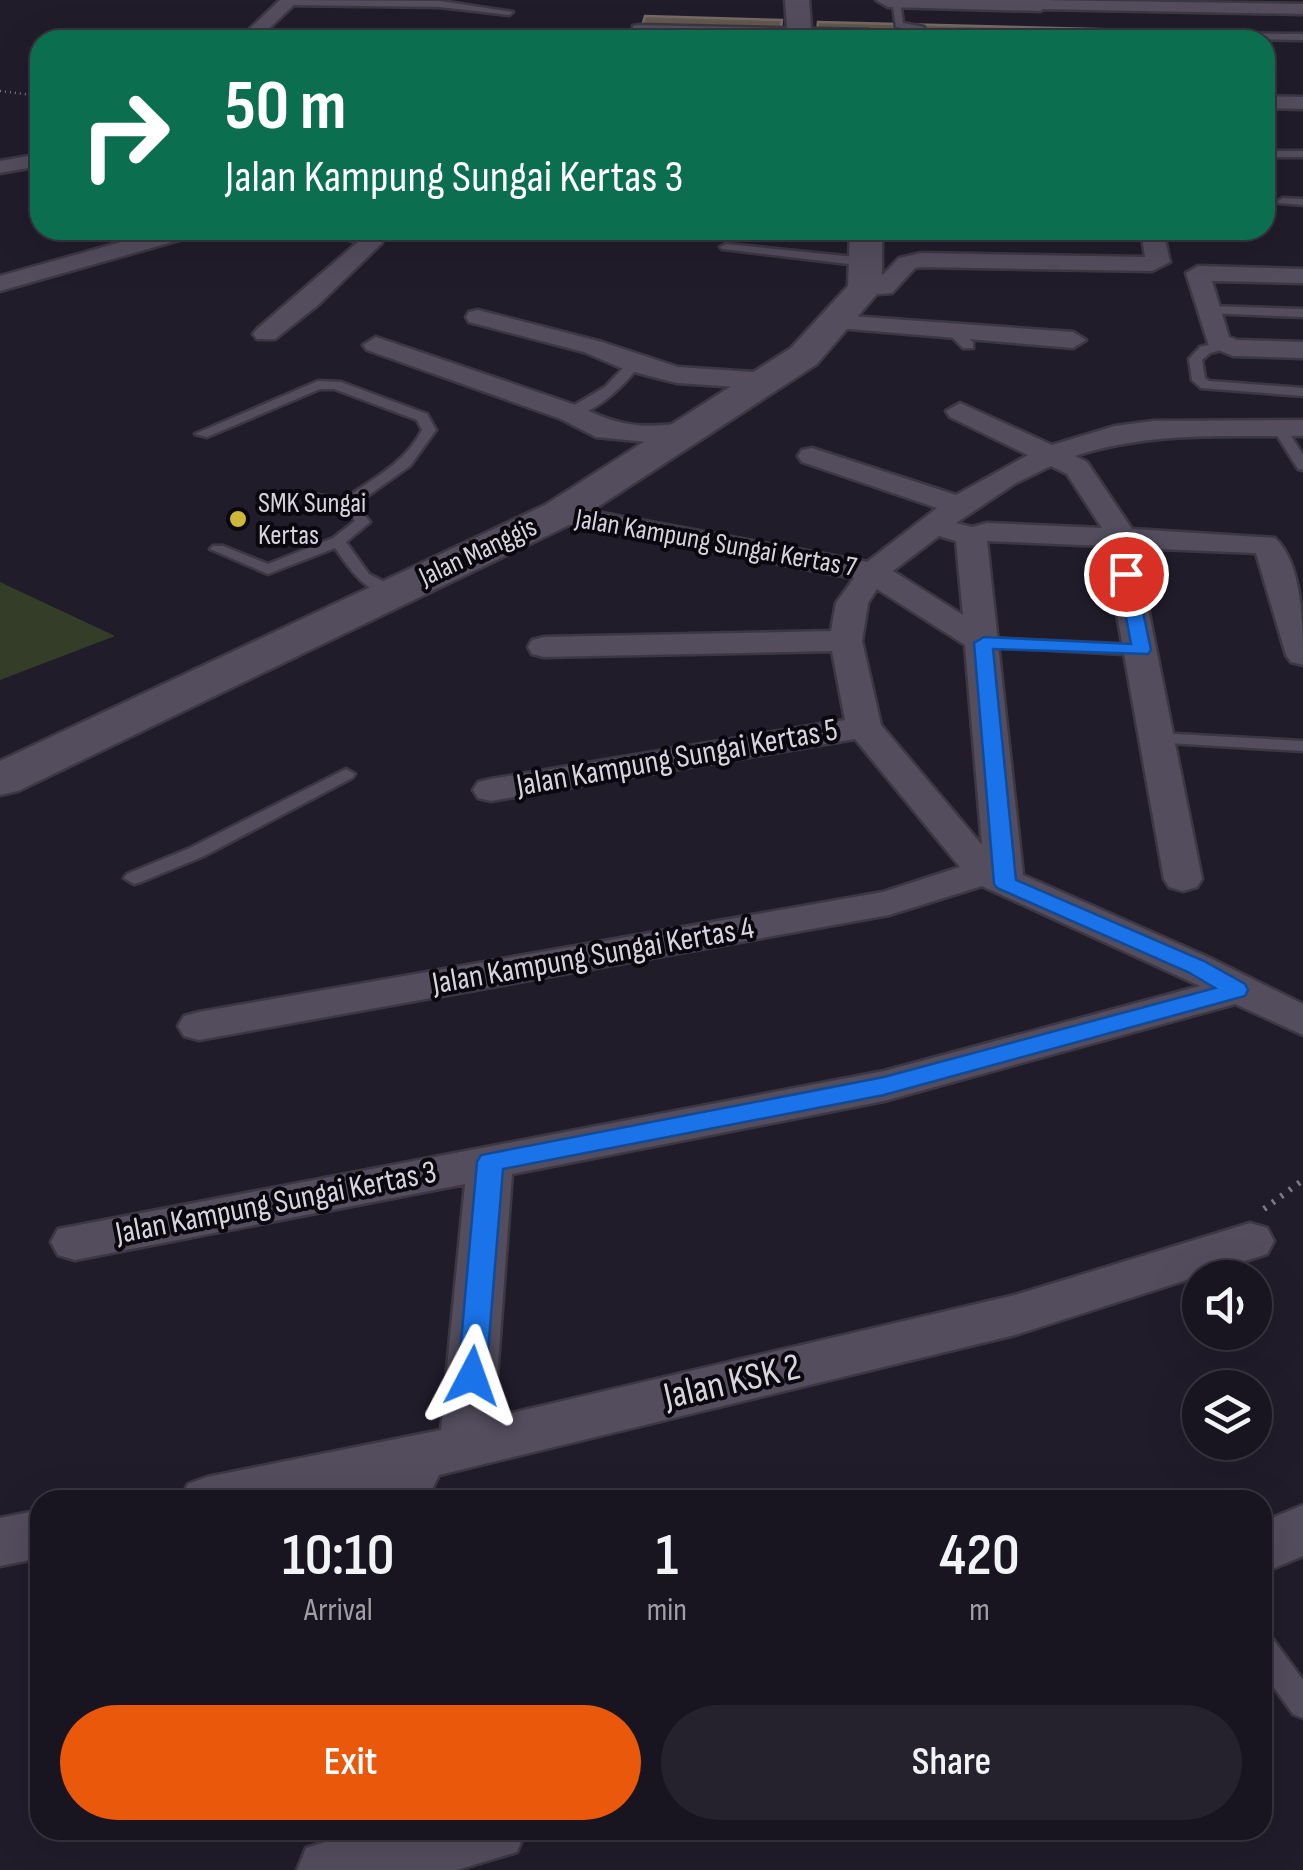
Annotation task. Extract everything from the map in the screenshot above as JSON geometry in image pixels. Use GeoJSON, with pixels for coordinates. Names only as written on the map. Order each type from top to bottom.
{"type":"FeatureCollection","features":[{"type":"Feature","properties":{"kind":"street"},"geometry":{"type":"LineString","coordinates":[[796,0],[799,30]]}},
{"type":"Feature","properties":{"kind":"street"},"geometry":{"type":"LineString","coordinates":[[888,0],[1302,9]]}},
{"type":"Feature","properties":{"kind":"street"},"geometry":{"type":"LineString","coordinates":[[258,30],[289,1]]}},
{"type":"Feature","properties":{"kind":"street"},"geometry":{"type":"LineString","coordinates":[[1275,102],[1303,103]]}},
{"type":"Feature","properties":{"kind":"street"},"geometry":{"type":"LineString","coordinates":[[0,167],[30,162]]}},
{"type":"Feature","properties":{"kind":"street"},"geometry":{"type":"LineString","coordinates":[[0,284],[154,240]]}},
{"type":"Feature","properties":{"kind":"street"},"geometry":{"type":"LineString","coordinates":[[266,334],[310,300],[370,240]]}},
{"type":"Feature","properties":{"kind":"street"},"geometry":{"type":"LineString","coordinates":[[865,260],[883,288],[907,264],[921,260],[1152,264],[1158,262],[1154,240]]}},
{"type":"Feature","properties":{"kind":"street","name":"Jalan Manggis"},"geometry":{"type":"LineString","coordinates":[[0,780],[559,514],[804,356],[834,322],[865,260]]}},
{"type":"Feature","properties":{"kind":"street"},"geometry":{"type":"LineString","coordinates":[[1303,276],[1198,273],[1218,341],[1224,345],[1303,350]]}},
{"type":"Feature","properties":{"kind":"street"},"geometry":{"type":"LineString","coordinates":[[478,317],[694,378],[766,380]]}},
{"type":"Feature","properties":{"kind":"street"},"geometry":{"type":"LineString","coordinates":[[834,322],[961,339],[1073,340]]}},
{"type":"Feature","properties":{"kind":"street"},"geometry":{"type":"LineString","coordinates":[[376,345],[572,413],[606,431],[632,435],[688,430]]}},
{"type":"Feature","properties":{"kind":"street"},"geometry":{"type":"LineString","coordinates":[[960,411],[1078,468],[1119,537],[1182,879]]}},
{"type":"Feature","properties":{"kind":"street"},"geometry":{"type":"LineString","coordinates":[[1292,428],[1153,429],[1116,434],[1053,454],[1006,476],[965,521],[931,526],[874,572],[852,603],[846,641],[864,727],[994,878],[1196,967],[1303,1021]]}},
{"type":"Feature","properties":{"kind":"street"},"geometry":{"type":"LineString","coordinates":[[812,456],[987,532],[1264,544],[1270,550],[1303,655]]}},
{"type":"Feature","properties":{"kind":"street","name":"Jalan Kampung Sungai Kertas 7"},"geometry":{"type":"LineString","coordinates":[[559,514],[874,572]]}},
{"type":"Feature","properties":{"kind":"street"},"geometry":{"type":"LineString","coordinates":[[965,521],[984,643],[994,878]]}},
{"type":"Feature","properties":{"kind":"street"},"geometry":{"type":"LineString","coordinates":[[874,572],[984,643]]}},
{"type":"Feature","properties":{"kind":"street"},"geometry":{"type":"LineString","coordinates":[[544,647],[846,641]]}},
{"type":"Feature","properties":{"kind":"street","name":"Jalan Kampung Sungai Kertas 5"},"geometry":{"type":"LineString","coordinates":[[491,790],[864,727]]}},
{"type":"Feature","properties":{"kind":"street","name":"Jalan Kampung Sungai Kertas 4"},"geometry":{"type":"LineString","coordinates":[[199,1026],[889,903],[994,878]]}},
{"type":"Feature","properties":{"kind":"street","name":"Jalan Kampung Sungai Kertas 3"},"geometry":{"type":"LineString","coordinates":[[75,1242],[884,1086],[1236,990]]}},
{"type":"Feature","properties":{"kind":"street"},"geometry":{"type":"LineString","coordinates":[[429,1468],[490,1162]]}},
{"type":"Feature","properties":{"kind":"street","name":"Jalan KSK 2"},"geometry":{"type":"LineString","coordinates":[[277,1490],[429,1468],[1015,1315],[1250,1242]]}},
{"type":"Feature","properties":{"kind":"street"},"geometry":{"type":"LineString","coordinates":[[1272,1544],[1303,1529]]}},
{"type":"Feature","properties":{"kind":"street"},"geometry":{"type":"LineString","coordinates":[[0,1542],[30,1536]]}},
{"type":"Feature","properties":{"kind":"street"},"geometry":{"type":"LineString","coordinates":[[339,1856],[435,1840]]}},
{"type":"Feature","properties":{"kind":"lane"},"geometry":{"type":"LineString","coordinates":[[896,0],[899,25],[923,30]]}},
{"type":"Feature","properties":{"kind":"lane"},"geometry":{"type":"LineString","coordinates":[[289,1],[440,4],[509,12]]}},
{"type":"Feature","properties":{"kind":"lane"},"geometry":{"type":"LineString","coordinates":[[1275,37],[1303,37]]}},
{"type":"Feature","properties":{"kind":"lane"},"geometry":{"type":"LineString","coordinates":[[1275,154],[1303,154]]}},
{"type":"Feature","properties":{"kind":"lane"},"geometry":{"type":"LineString","coordinates":[[1283,201],[1303,202]]}},
{"type":"Feature","properties":{"kind":"lane"},"geometry":{"type":"LineString","coordinates":[[726,246],[865,260]]}},
{"type":"Feature","properties":{"kind":"lane"},"geometry":{"type":"LineString","coordinates":[[1209,310],[1303,313]]}},
{"type":"Feature","properties":{"kind":"lane"},"geometry":{"type":"LineString","coordinates":[[1224,345],[1204,350],[1195,360],[1200,380],[1206,385],[1303,392]]}},
{"type":"Feature","properties":{"kind":"lane"},"geometry":{"type":"LineString","coordinates":[[572,413],[610,390],[635,364]]}},
{"type":"Feature","properties":{"kind":"lane"},"geometry":{"type":"LineString","coordinates":[[202,434],[318,386],[336,385],[422,416],[430,430],[426,439],[396,470],[346,504]]}},
{"type":"Feature","properties":{"kind":"lane"},"geometry":{"type":"LineString","coordinates":[[1292,428],[1303,466]]}},
{"type":"Feature","properties":{"kind":"lane"},"geometry":{"type":"LineString","coordinates":[[218,549],[268,569],[338,540],[364,522],[360,513],[346,504],[311,496]]}},
{"type":"Feature","properties":{"kind":"lane"},"geometry":{"type":"LineString","coordinates":[[338,540],[364,577],[392,592]]}},
{"type":"Feature","properties":{"kind":"lane"},"geometry":{"type":"LineString","coordinates":[[984,643],[1141,650]]}},
{"type":"Feature","properties":{"kind":"lane"},"geometry":{"type":"LineString","coordinates":[[1157,738],[1303,746]]}},
{"type":"Feature","properties":{"kind":"lane"},"geometry":{"type":"LineString","coordinates":[[134,878],[197,852],[346,774]]}},
{"type":"Feature","properties":{"kind":"lane"},"geometry":{"type":"LineString","coordinates":[[1272,1661],[1303,1704]]}},
{"type":"Feature","properties":{"kind":"path"},"geometry":{"type":"LineString","coordinates":[[0,84],[30,92]]}},
{"type":"Feature","properties":{"kind":"path"},"geometry":{"type":"LineString","coordinates":[[0,91],[30,92]]}},
{"type":"Feature","properties":{"kind":"path"},"geometry":{"type":"LineString","coordinates":[[1250,1242],[1258,1214],[1303,1180]]}},
{"type":"Feature","properties":{"kind":"green space"},"geometry":{"type":"Polygon","coordinates":[[[0,582],[115,636],[0,680],[0,582]]]}},
{"type":"Feature","properties":{"kind":"building"},"geometry":{"type":"Polygon","coordinates":[[[645,16],[782,20],[781,30],[641,30],[645,16]]]}},
{"type":"Feature","properties":{"kind":"building"},"geometry":{"type":"Polygon","coordinates":[[[818,22],[1137,30],[817,30],[818,22]]]}},
{"type":"Feature","properties":{"kind":"place","name":"SMK Sungai Kertas"},"geometry":{"type":"Point","coordinates":[238,519]}},
{"type":"Feature","properties":{"kind":"route"},"geometry":{"type":"LineString","coordinates":[[472,1376],[490,1162],[884,1086],[1035,1048],[1236,990],[1196,967],[1005,884],[984,643],[1141,650],[1126,574]]}}]}
